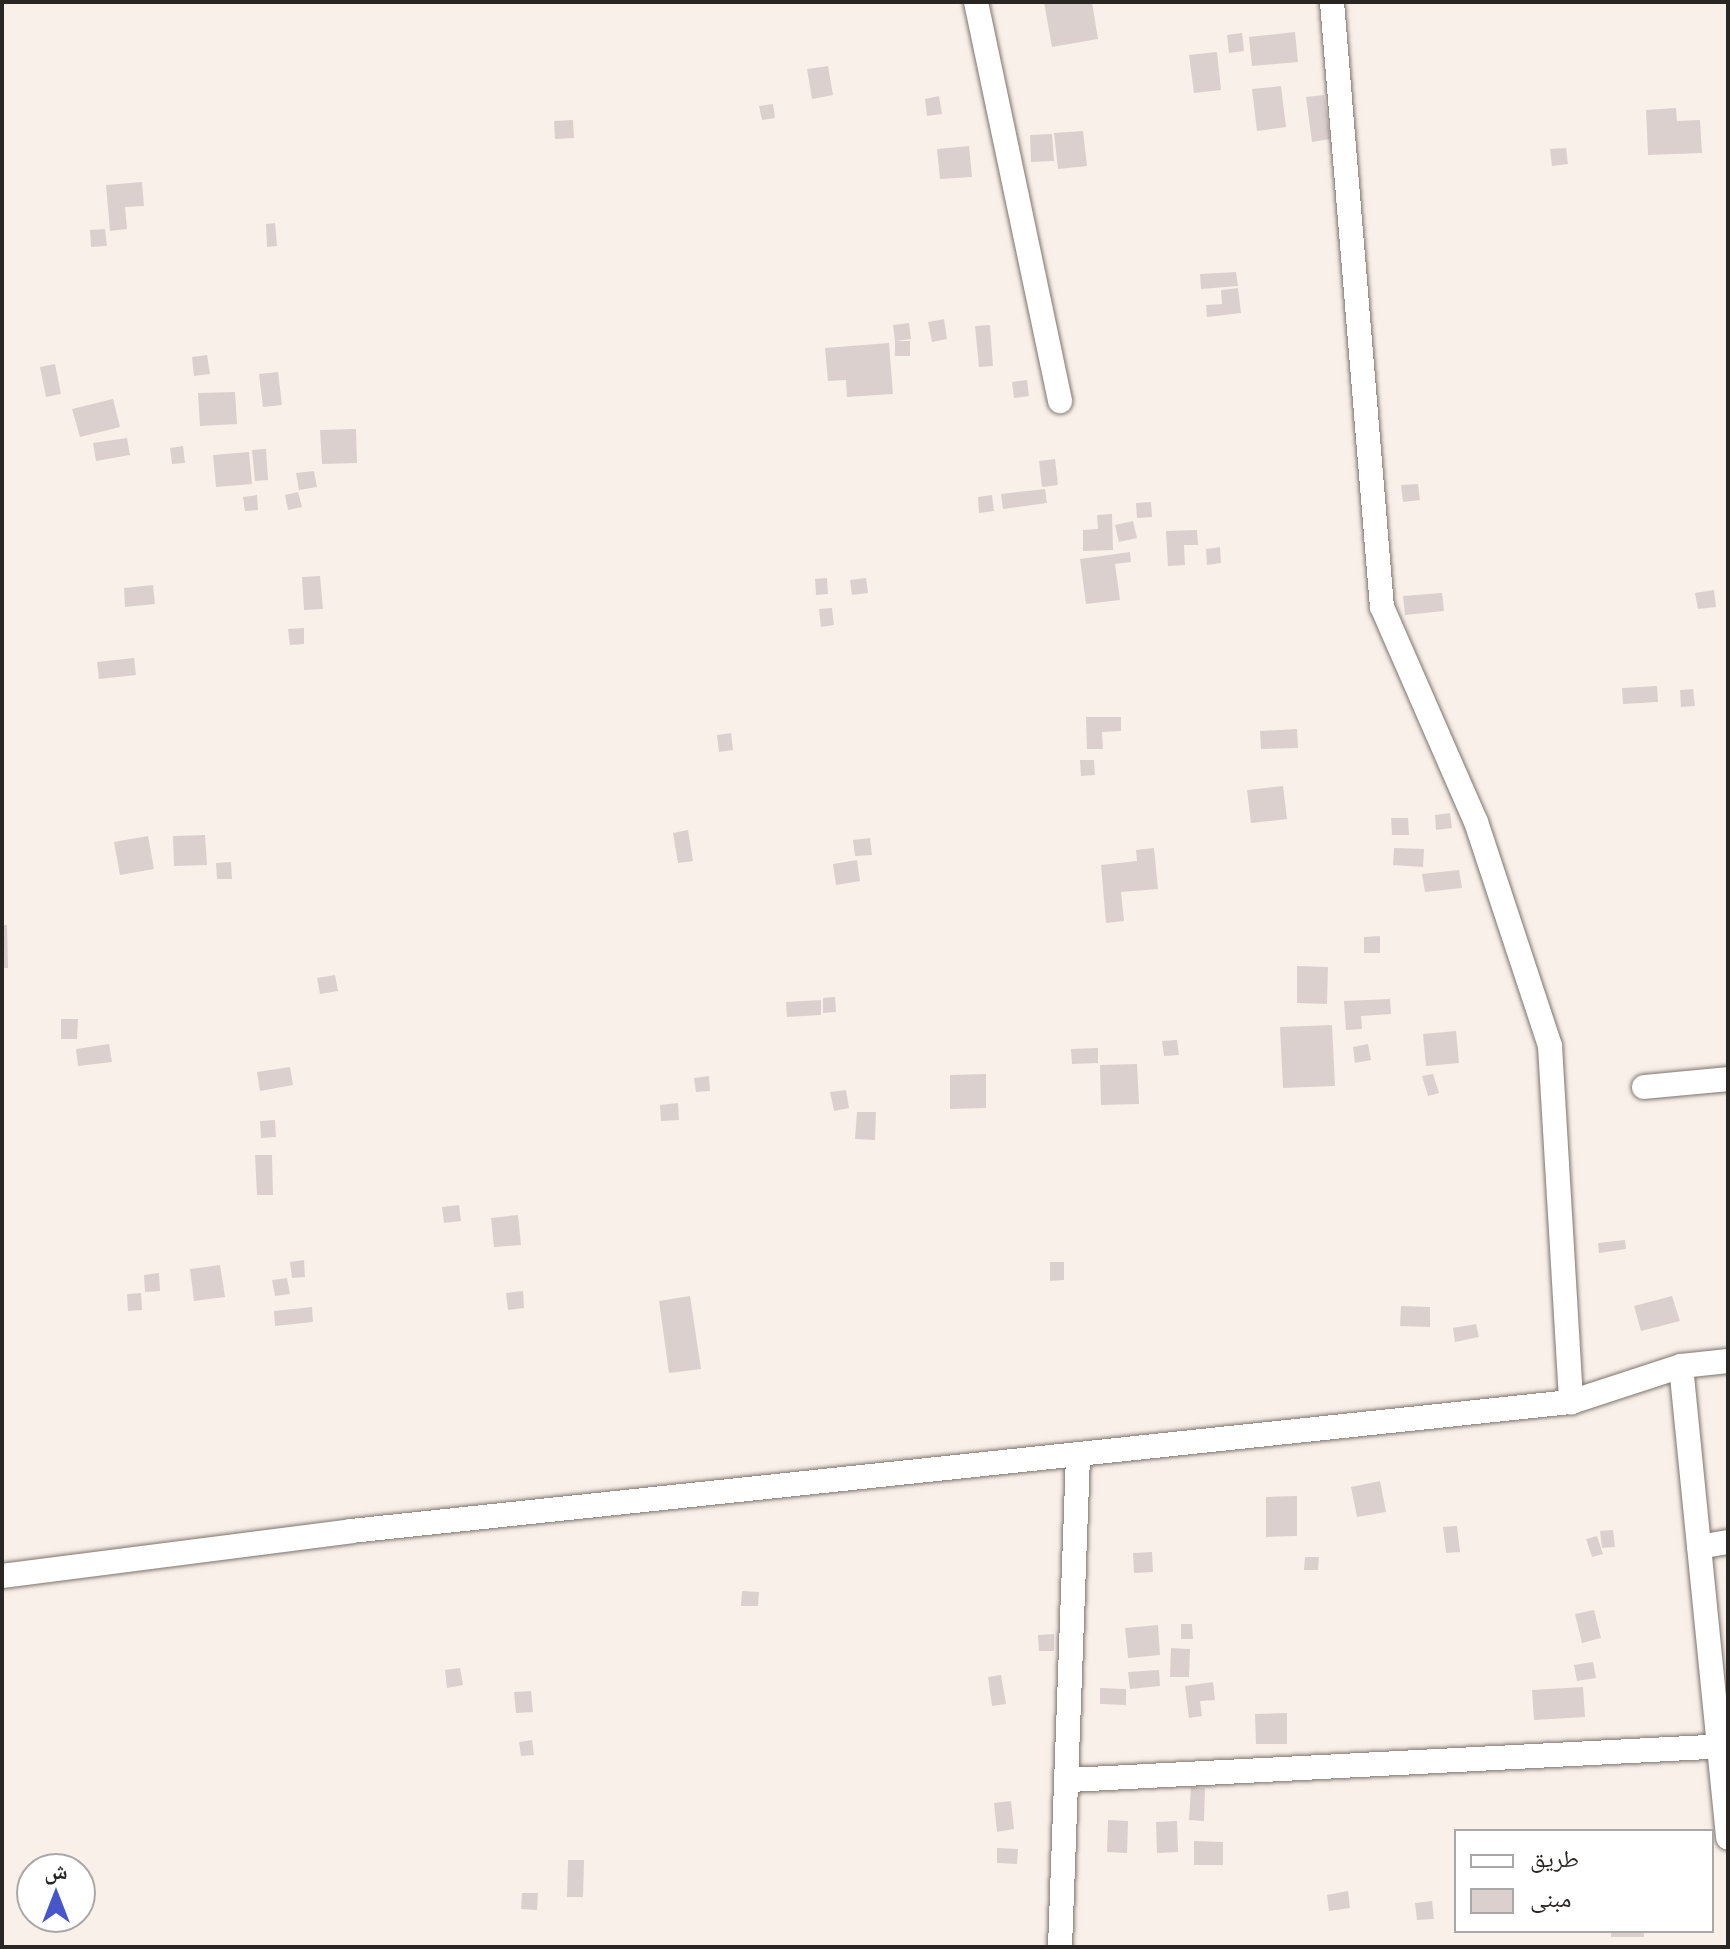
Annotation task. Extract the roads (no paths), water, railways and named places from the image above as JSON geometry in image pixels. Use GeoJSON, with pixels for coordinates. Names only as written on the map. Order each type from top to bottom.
{"type":"FeatureCollection","features":[{"type":"Feature","properties":{"kind":"street"},"geometry":{"type":"LineString","coordinates":[[976,2],[1060,401]]}},
{"type":"Feature","properties":{"kind":"street"},"geometry":{"type":"LineString","coordinates":[[1332,2],[1382,607],[1476,822],[1550,1046],[1571,1402]]}},
{"type":"Feature","properties":{"kind":"street"},"geometry":{"type":"LineString","coordinates":[[1644,1087],[1728,1079]]}},
{"type":"Feature","properties":{"kind":"street"},"geometry":{"type":"LineString","coordinates":[[2,1576],[351,1531],[1571,1402],[1681,1366],[1728,1361]]}},
{"type":"Feature","properties":{"kind":"street"},"geometry":{"type":"LineString","coordinates":[[1681,1366],[1699,1547],[1724,1746],[1728,1838]]}},
{"type":"Feature","properties":{"kind":"street"},"geometry":{"type":"LineString","coordinates":[[1060,1947],[1070,1780],[1078,1456]]}},
{"type":"Feature","properties":{"kind":"street"},"geometry":{"type":"LineString","coordinates":[[1699,1547],[1728,1542]]}},
{"type":"Feature","properties":{"kind":"street"},"geometry":{"type":"LineString","coordinates":[[1070,1780],[1724,1746]]}}]}
